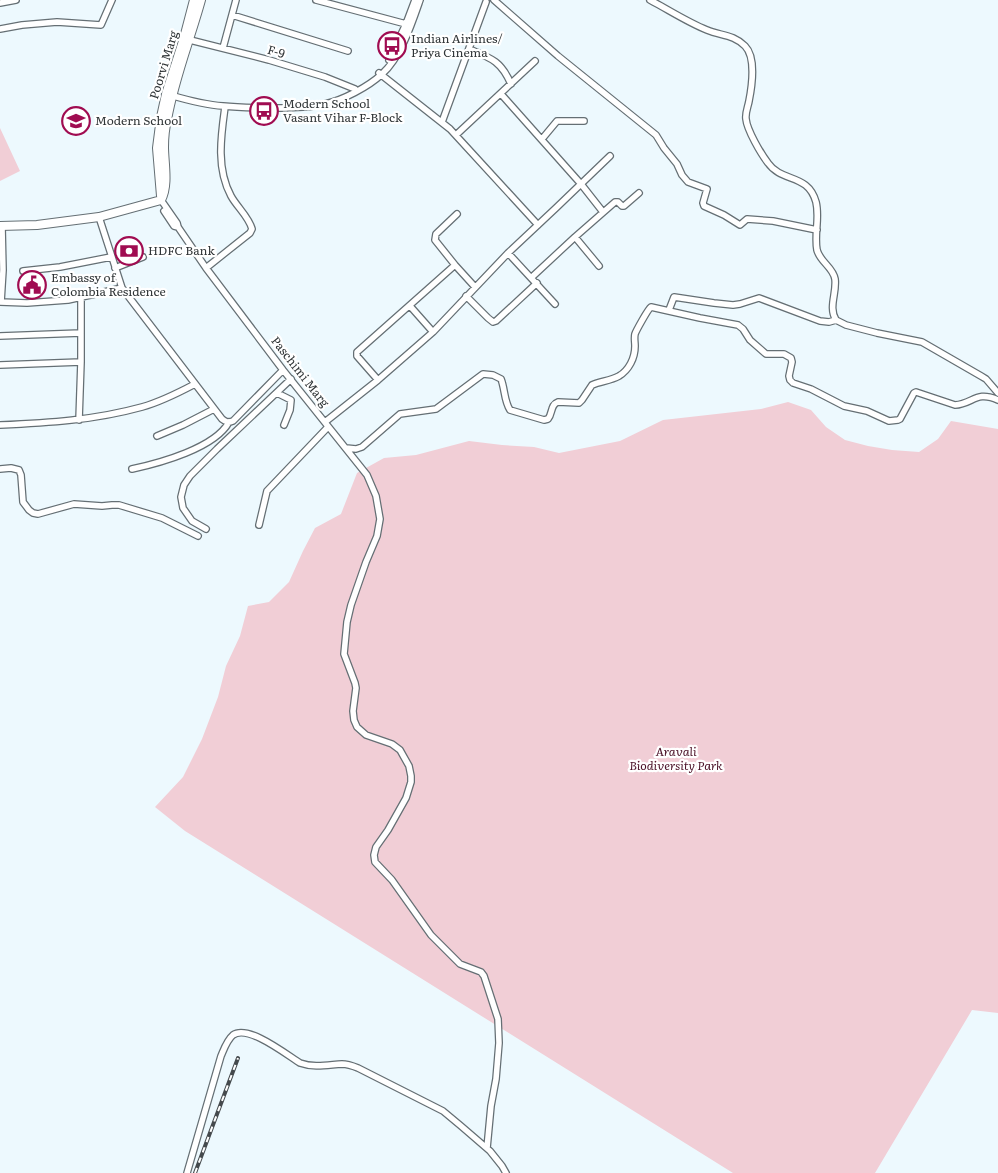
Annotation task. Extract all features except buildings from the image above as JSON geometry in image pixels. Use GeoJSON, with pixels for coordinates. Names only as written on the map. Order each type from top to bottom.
{"type":"FeatureCollection","features":[{"type":"Feature","properties":{"kind":"main road","name":"Poorvi Marg"},"geometry":{"type":"LineString","coordinates":[[187,39],[194,0]]}},
{"type":"Feature","properties":{"kind":"main road","name":"Poorvi Marg"},"geometry":{"type":"LineString","coordinates":[[160,201],[157,148],[161,117],[201,0]]}},
{"type":"Feature","properties":{"kind":"main road"},"geometry":{"type":"LineString","coordinates":[[1,226],[37,225],[99,217],[160,201]]}},
{"type":"Feature","properties":{"kind":"street"},"geometry":{"type":"LineString","coordinates":[[0,3],[16,0]]}},
{"type":"Feature","properties":{"kind":"street"},"geometry":{"type":"LineString","coordinates":[[0,29],[56,22],[101,25],[112,0]]}},
{"type":"Feature","properties":{"kind":"street"},"geometry":{"type":"LineString","coordinates":[[223,48],[236,0]]}},
{"type":"Feature","properties":{"kind":"street"},"geometry":{"type":"LineString","coordinates":[[316,0],[406,24]]}},
{"type":"Feature","properties":{"kind":"street"},"geometry":{"type":"LineString","coordinates":[[169,93],[222,104],[307,104],[337,99],[380,74],[389,60],[415,0]]}},
{"type":"Feature","properties":{"kind":"street"},"geometry":{"type":"LineString","coordinates":[[169,93],[201,103],[225,106],[304,107],[327,104],[359,90],[392,63],[404,41],[420,0]]}},
{"type":"Feature","properties":{"kind":"street"},"geometry":{"type":"LineString","coordinates":[[494,0],[558,56],[656,134],[688,182],[707,189],[703,203],[704,206],[740,225],[747,219],[764,220],[817,230]]}},
{"type":"Feature","properties":{"kind":"street"},"geometry":{"type":"LineString","coordinates":[[650,0],[708,31],[732,37],[748,50],[752,65],[746,116],[748,128],[768,164],[777,172],[802,182],[812,192],[818,212],[818,253],[830,269],[835,280],[833,312],[836,320]]}},
{"type":"Feature","properties":{"kind":"street"},"geometry":{"type":"LineString","coordinates":[[442,122],[486,2]]}},
{"type":"Feature","properties":{"kind":"street"},"geometry":{"type":"LineString","coordinates":[[232,15],[348,51]]}},
{"type":"Feature","properties":{"kind":"street","name":"F-9"},"geometry":{"type":"LineString","coordinates":[[187,39],[305,71],[355,89]]}},
{"type":"Feature","properties":{"kind":"street"},"geometry":{"type":"LineString","coordinates":[[469,49],[498,63],[512,84]]}},
{"type":"Feature","properties":{"kind":"street"},"geometry":{"type":"LineString","coordinates":[[456,136],[535,61]]}},
{"type":"Feature","properties":{"kind":"street"},"geometry":{"type":"LineString","coordinates":[[380,74],[442,122],[538,225]]}},
{"type":"Feature","properties":{"kind":"street"},"geometry":{"type":"LineString","coordinates":[[501,94],[581,184],[603,212]]}},
{"type":"Feature","properties":{"kind":"street"},"geometry":{"type":"LineString","coordinates":[[206,268],[250,233],[252,229],[232,198],[222,174],[221,150],[225,106]]}},
{"type":"Feature","properties":{"kind":"street"},"geometry":{"type":"LineString","coordinates":[[542,139],[557,121],[584,121]]}},
{"type":"Feature","properties":{"kind":"street","name":"Paschimi Marg"},"geometry":{"type":"LineString","coordinates":[[160,201],[174,226],[178,228],[206,268],[326,425],[433,332],[508,252],[610,156]]}},
{"type":"Feature","properties":{"kind":"street"},"geometry":{"type":"LineString","coordinates":[[532,277],[603,212],[616,202],[624,206],[639,193]]}},
{"type":"Feature","properties":{"kind":"street"},"geometry":{"type":"LineString","coordinates":[[457,214],[434,237],[436,242],[475,287]]}},
{"type":"Feature","properties":{"kind":"street"},"geometry":{"type":"LineString","coordinates":[[99,217],[122,288],[214,409],[222,419],[229,422]]}},
{"type":"Feature","properties":{"kind":"street"},"geometry":{"type":"LineString","coordinates":[[1,226],[1,302],[54,302],[122,288]]}},
{"type":"Feature","properties":{"kind":"street"},"geometry":{"type":"LineString","coordinates":[[575,236],[599,266]]}},
{"type":"Feature","properties":{"kind":"street"},"geometry":{"type":"LineString","coordinates":[[508,252],[556,304]]}},
{"type":"Feature","properties":{"kind":"street"},"geometry":{"type":"LineString","coordinates":[[115,268],[143,256]]}},
{"type":"Feature","properties":{"kind":"street"},"geometry":{"type":"LineString","coordinates":[[23,271],[60,268],[111,257]]}},
{"type":"Feature","properties":{"kind":"street"},"geometry":{"type":"LineString","coordinates":[[378,380],[357,356],[357,353],[455,265]]}},
{"type":"Feature","properties":{"kind":"street"},"geometry":{"type":"LineString","coordinates":[[466,296],[493,322],[537,283]]}},
{"type":"Feature","properties":{"kind":"street"},"geometry":{"type":"LineString","coordinates":[[78,420],[81,362],[81,297]]}},
{"type":"Feature","properties":{"kind":"street"},"geometry":{"type":"LineString","coordinates":[[669,310],[673,297],[733,305],[759,298],[824,322],[836,320],[846,325],[877,333],[922,342],[986,379],[998,393]]}},
{"type":"Feature","properties":{"kind":"street"},"geometry":{"type":"LineString","coordinates":[[410,306],[433,332]]}},
{"type":"Feature","properties":{"kind":"street"},"geometry":{"type":"LineString","coordinates":[[345,448],[356,449],[362,447],[400,414],[436,410],[483,374],[501,379],[505,390],[507,406],[510,410],[544,420],[548,419],[555,403],[579,403],[592,385],[611,380],[622,374],[630,366],[634,359],[635,335],[649,308],[653,306],[738,325],[750,340],[766,354],[784,354],[791,358],[789,376],[793,383],[844,406],[867,411],[889,421],[900,419],[916,392],[955,404],[983,396],[998,400]]}},
{"type":"Feature","properties":{"kind":"street"},"geometry":{"type":"LineString","coordinates":[[0,336],[81,333]]}},
{"type":"Feature","properties":{"kind":"street"},"geometry":{"type":"LineString","coordinates":[[0,364],[81,362]]}},
{"type":"Feature","properties":{"kind":"street"},"geometry":{"type":"LineString","coordinates":[[132,469],[178,456],[209,441],[223,431],[229,422],[236,418],[283,370]]}},
{"type":"Feature","properties":{"kind":"street"},"geometry":{"type":"LineString","coordinates":[[206,529],[192,521],[183,508],[181,497],[184,485],[190,476],[217,449],[291,380]]}},
{"type":"Feature","properties":{"kind":"street"},"geometry":{"type":"LineString","coordinates":[[0,425],[58,422],[106,416],[143,407],[195,384]]}},
{"type":"Feature","properties":{"kind":"street"},"geometry":{"type":"LineString","coordinates":[[277,394],[291,400],[284,425]]}},
{"type":"Feature","properties":{"kind":"street"},"geometry":{"type":"LineString","coordinates":[[157,436],[214,409]]}},
{"type":"Feature","properties":{"kind":"street"},"geometry":{"type":"LineString","coordinates":[[259,525],[267,491],[326,425],[367,475],[376,496],[380,520],[379,528],[351,605],[347,622],[344,654],[355,683],[354,720],[357,727],[366,735],[392,744],[400,750],[411,776],[406,798],[376,847],[375,862],[392,880],[431,935],[460,964],[481,972],[484,976],[498,1019],[499,1043],[487,1148]]}},
{"type":"Feature","properties":{"kind":"street"},"geometry":{"type":"LineString","coordinates":[[0,469],[11,468],[20,470],[24,506],[33,513],[41,514],[74,504],[119,505],[162,518],[198,536]]}},
{"type":"Feature","properties":{"kind":"street"},"geometry":{"type":"LineString","coordinates":[[187,1173],[221,1056],[229,1040],[238,1033],[251,1034],[305,1065],[342,1064],[358,1068],[442,1111],[487,1148],[496,1157],[506,1173]]}},
{"type":"Feature","properties":{"kind":"green space"},"geometry":{"type":"Polygon","coordinates":[[[0,128],[20,171],[0,181],[0,128]]]}},
{"type":"Feature","properties":{"kind":"green space","name":"Aravali Biodiversity Park"},"geometry":{"type":"Polygon","coordinates":[[[788,402],[811,410],[826,427],[845,440],[892,450],[919,452],[938,439],[951,421],[998,429],[998,1013],[972,1010],[875,1173],[733,1173],[185,831],[155,807],[183,777],[202,739],[218,697],[226,666],[240,636],[248,606],[269,602],[289,582],[315,528],[341,514],[357,473],[384,458],[416,455],[469,441],[534,447],[559,453],[620,441],[663,420],[761,409],[788,402]]]}},
{"type":"Feature","properties":{"kind":"railway"},"geometry":{"type":"LineString","coordinates":[[195,1173],[238,1058]]}},
{"type":"Feature","properties":{"kind":"place","name":"Indian Airlines/ Priya Cinema"},"geometry":{"type":"Point","coordinates":[392,46]}},
{"type":"Feature","properties":{"kind":"place","name":"Modern School Vasant Vihar F-Block"},"geometry":{"type":"Point","coordinates":[264,111]}},
{"type":"Feature","properties":{"kind":"place","name":"Modern School"},"geometry":{"type":"Point","coordinates":[76,121]}},
{"type":"Feature","properties":{"kind":"place","name":"HDFC Bank"},"geometry":{"type":"Point","coordinates":[129,251]}},
{"type":"Feature","properties":{"kind":"place","name":"Embassy of Colombia Residence"},"geometry":{"type":"Point","coordinates":[32,285]}}]}
